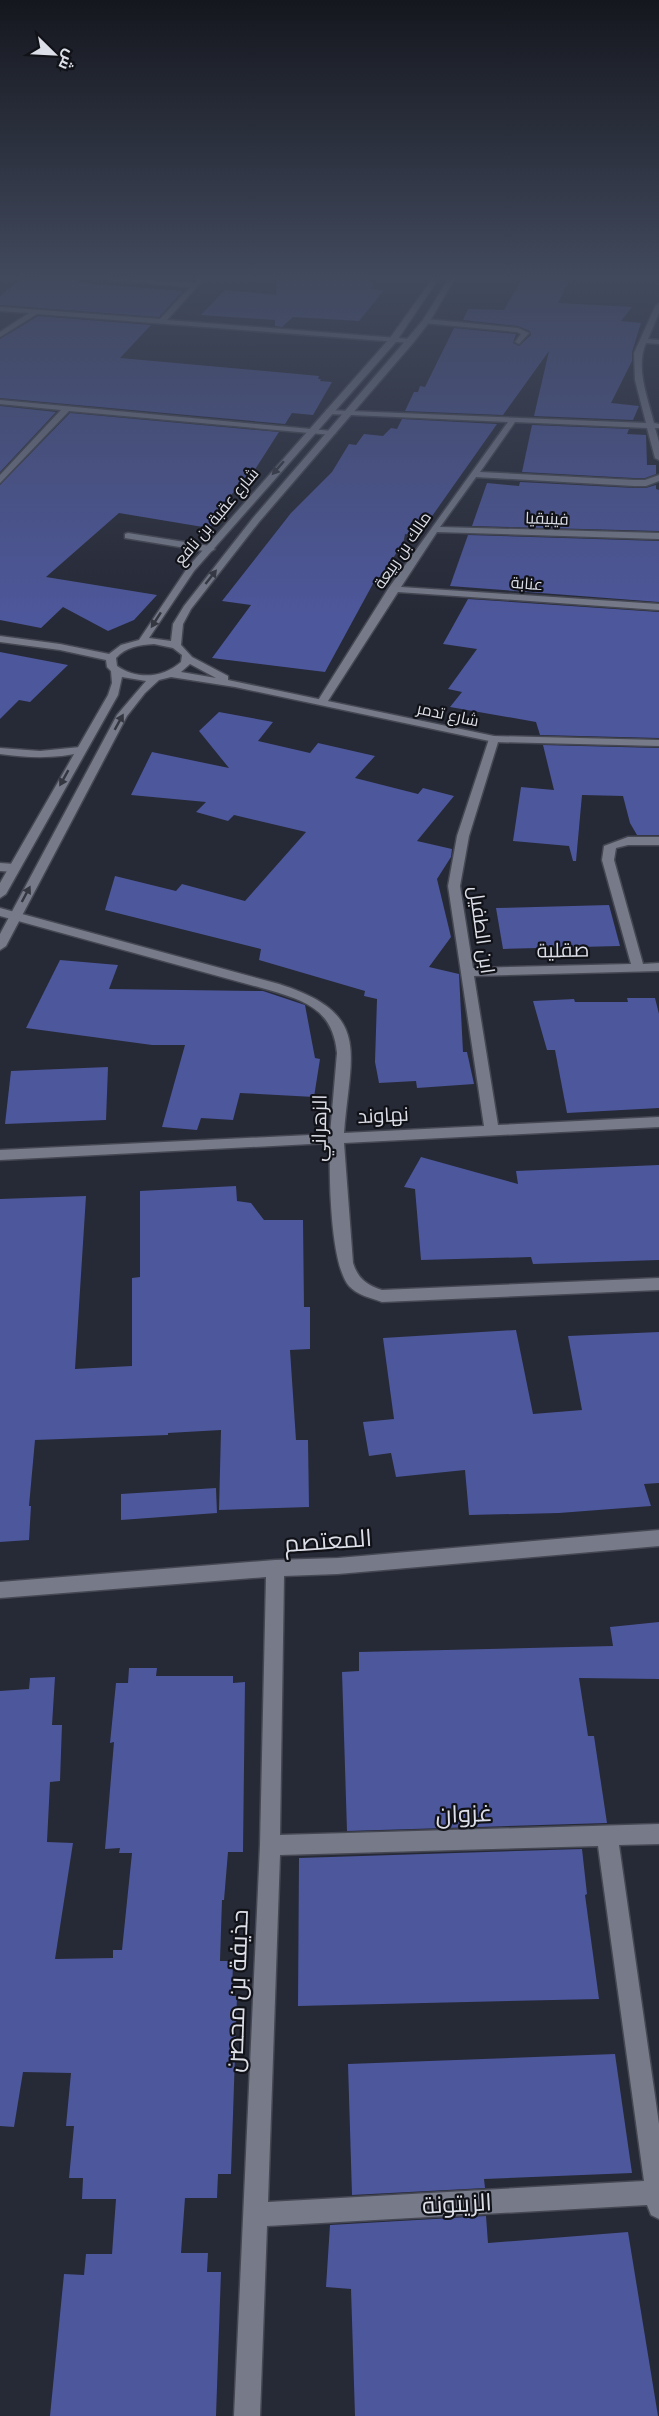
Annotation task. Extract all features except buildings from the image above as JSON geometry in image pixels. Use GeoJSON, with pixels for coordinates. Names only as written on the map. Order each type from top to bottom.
{"type":"FeatureCollection","features":[{"type":"Feature","properties":{"kind":"street","name":"شارع عقبة بن نافع"},"geometry":{"type":"LineString","coordinates":[[142,642],[191,569],[349,391]]}},
{"type":"Feature","properties":{"kind":"street","name":"شارع عقبة بن نافع"},"geometry":{"type":"LineString","coordinates":[[176,646],[178,624],[187,608],[256,520],[366,391]]}},
{"type":"Feature","properties":{"kind":"street"},"geometry":{"type":"LineString","coordinates":[[643,391],[654,426],[659,458]]}},
{"type":"Feature","properties":{"kind":"street"},"geometry":{"type":"LineString","coordinates":[[0,402],[332,433]]}},
{"type":"Feature","properties":{"kind":"street"},"geometry":{"type":"LineString","coordinates":[[0,480],[68,407]]}},
{"type":"Feature","properties":{"kind":"street"},"geometry":{"type":"LineString","coordinates":[[330,412],[654,426]]}},
{"type":"Feature","properties":{"kind":"street","name":"مالك بن ربيعة"},"geometry":{"type":"LineString","coordinates":[[322,702],[393,589],[513,420]]}},
{"type":"Feature","properties":{"kind":"street"},"geometry":{"type":"LineString","coordinates":[[475,474],[634,483],[646,483],[659,478]]}},
{"type":"Feature","properties":{"kind":"street","name":"فينيقيا"},"geometry":{"type":"LineString","coordinates":[[434,529],[659,536]]}},
{"type":"Feature","properties":{"kind":"street"},"geometry":{"type":"LineString","coordinates":[[128,536],[210,549]]}},
{"type":"Feature","properties":{"kind":"street","name":"عنابة"},"geometry":{"type":"LineString","coordinates":[[393,589],[659,607]]}},
{"type":"Feature","properties":{"kind":"street"},"geometry":{"type":"LineString","coordinates":[[0,639],[60,646],[121,648],[142,642],[166,643],[176,646]]}},
{"type":"Feature","properties":{"kind":"street"},"geometry":{"type":"LineString","coordinates":[[60,646],[111,658]]}},
{"type":"Feature","properties":{"kind":"street","name":"شارع تدمر"},"geometry":{"type":"LineString","coordinates":[[176,646],[185,652],[188,659],[235,684]]}},
{"type":"Feature","properties":{"kind":"street"},"geometry":{"type":"LineString","coordinates":[[111,658],[121,648]]}},
{"type":"Feature","properties":{"kind":"street"},"geometry":{"type":"LineString","coordinates":[[111,658],[112,667],[116,671],[134,677],[157,677],[172,674],[183,667],[188,659]]}},
{"type":"Feature","properties":{"kind":"street"},"geometry":{"type":"LineString","coordinates":[[0,894],[113,695],[117,683],[116,671]]}},
{"type":"Feature","properties":{"kind":"street","name":"شارع تدمر"},"geometry":{"type":"LineString","coordinates":[[172,674],[235,684],[494,739],[659,743]]}},
{"type":"Feature","properties":{"kind":"street"},"geometry":{"type":"LineString","coordinates":[[0,946],[122,715],[141,691],[157,677]]}},
{"type":"Feature","properties":{"kind":"street","name":"ابن الطفيل"},"geometry":{"type":"LineString","coordinates":[[492,1130],[454,886],[463,836],[494,739]]}},
{"type":"Feature","properties":{"kind":"street"},"geometry":{"type":"LineString","coordinates":[[0,751],[38,756],[80,750]]}},
{"type":"Feature","properties":{"kind":"street"},"geometry":{"type":"LineString","coordinates":[[638,967],[608,860],[610,846],[618,842],[659,841]]}},
{"type":"Feature","properties":{"kind":"street"},"geometry":{"type":"LineString","coordinates":[[0,867],[14,868]]}},
{"type":"Feature","properties":{"kind":"street","name":"الزهراني"},"geometry":{"type":"LineString","coordinates":[[0,912],[274,987],[305,997],[328,1012],[340,1031],[344,1053],[337,1137],[345,1263],[350,1278],[362,1289],[382,1296],[659,1284]]}},
{"type":"Feature","properties":{"kind":"street","name":"صقلية"},"geometry":{"type":"LineString","coordinates":[[468,972],[659,967]]}},
{"type":"Feature","properties":{"kind":"street","name":"نهاوند"},"geometry":{"type":"LineString","coordinates":[[0,1155],[659,1122]]}},
{"type":"Feature","properties":{"kind":"street","name":"المعتصم"},"geometry":{"type":"LineString","coordinates":[[0,1590],[275,1568],[338,1566],[659,1538]]}},
{"type":"Feature","properties":{"kind":"street","name":"حذيفة بن محصن"},"geometry":{"type":"LineString","coordinates":[[247,2416],[270,1845],[275,1568]]}},
{"type":"Feature","properties":{"kind":"street","name":"غزوان"},"geometry":{"type":"LineString","coordinates":[[270,1845],[659,1834]]}},
{"type":"Feature","properties":{"kind":"street"},"geometry":{"type":"LineString","coordinates":[[607,1836],[658,2197]]}},
{"type":"Feature","properties":{"kind":"street","name":"الزيتونة"},"geometry":{"type":"LineString","coordinates":[[255,2215],[658,2197]]}}]}
